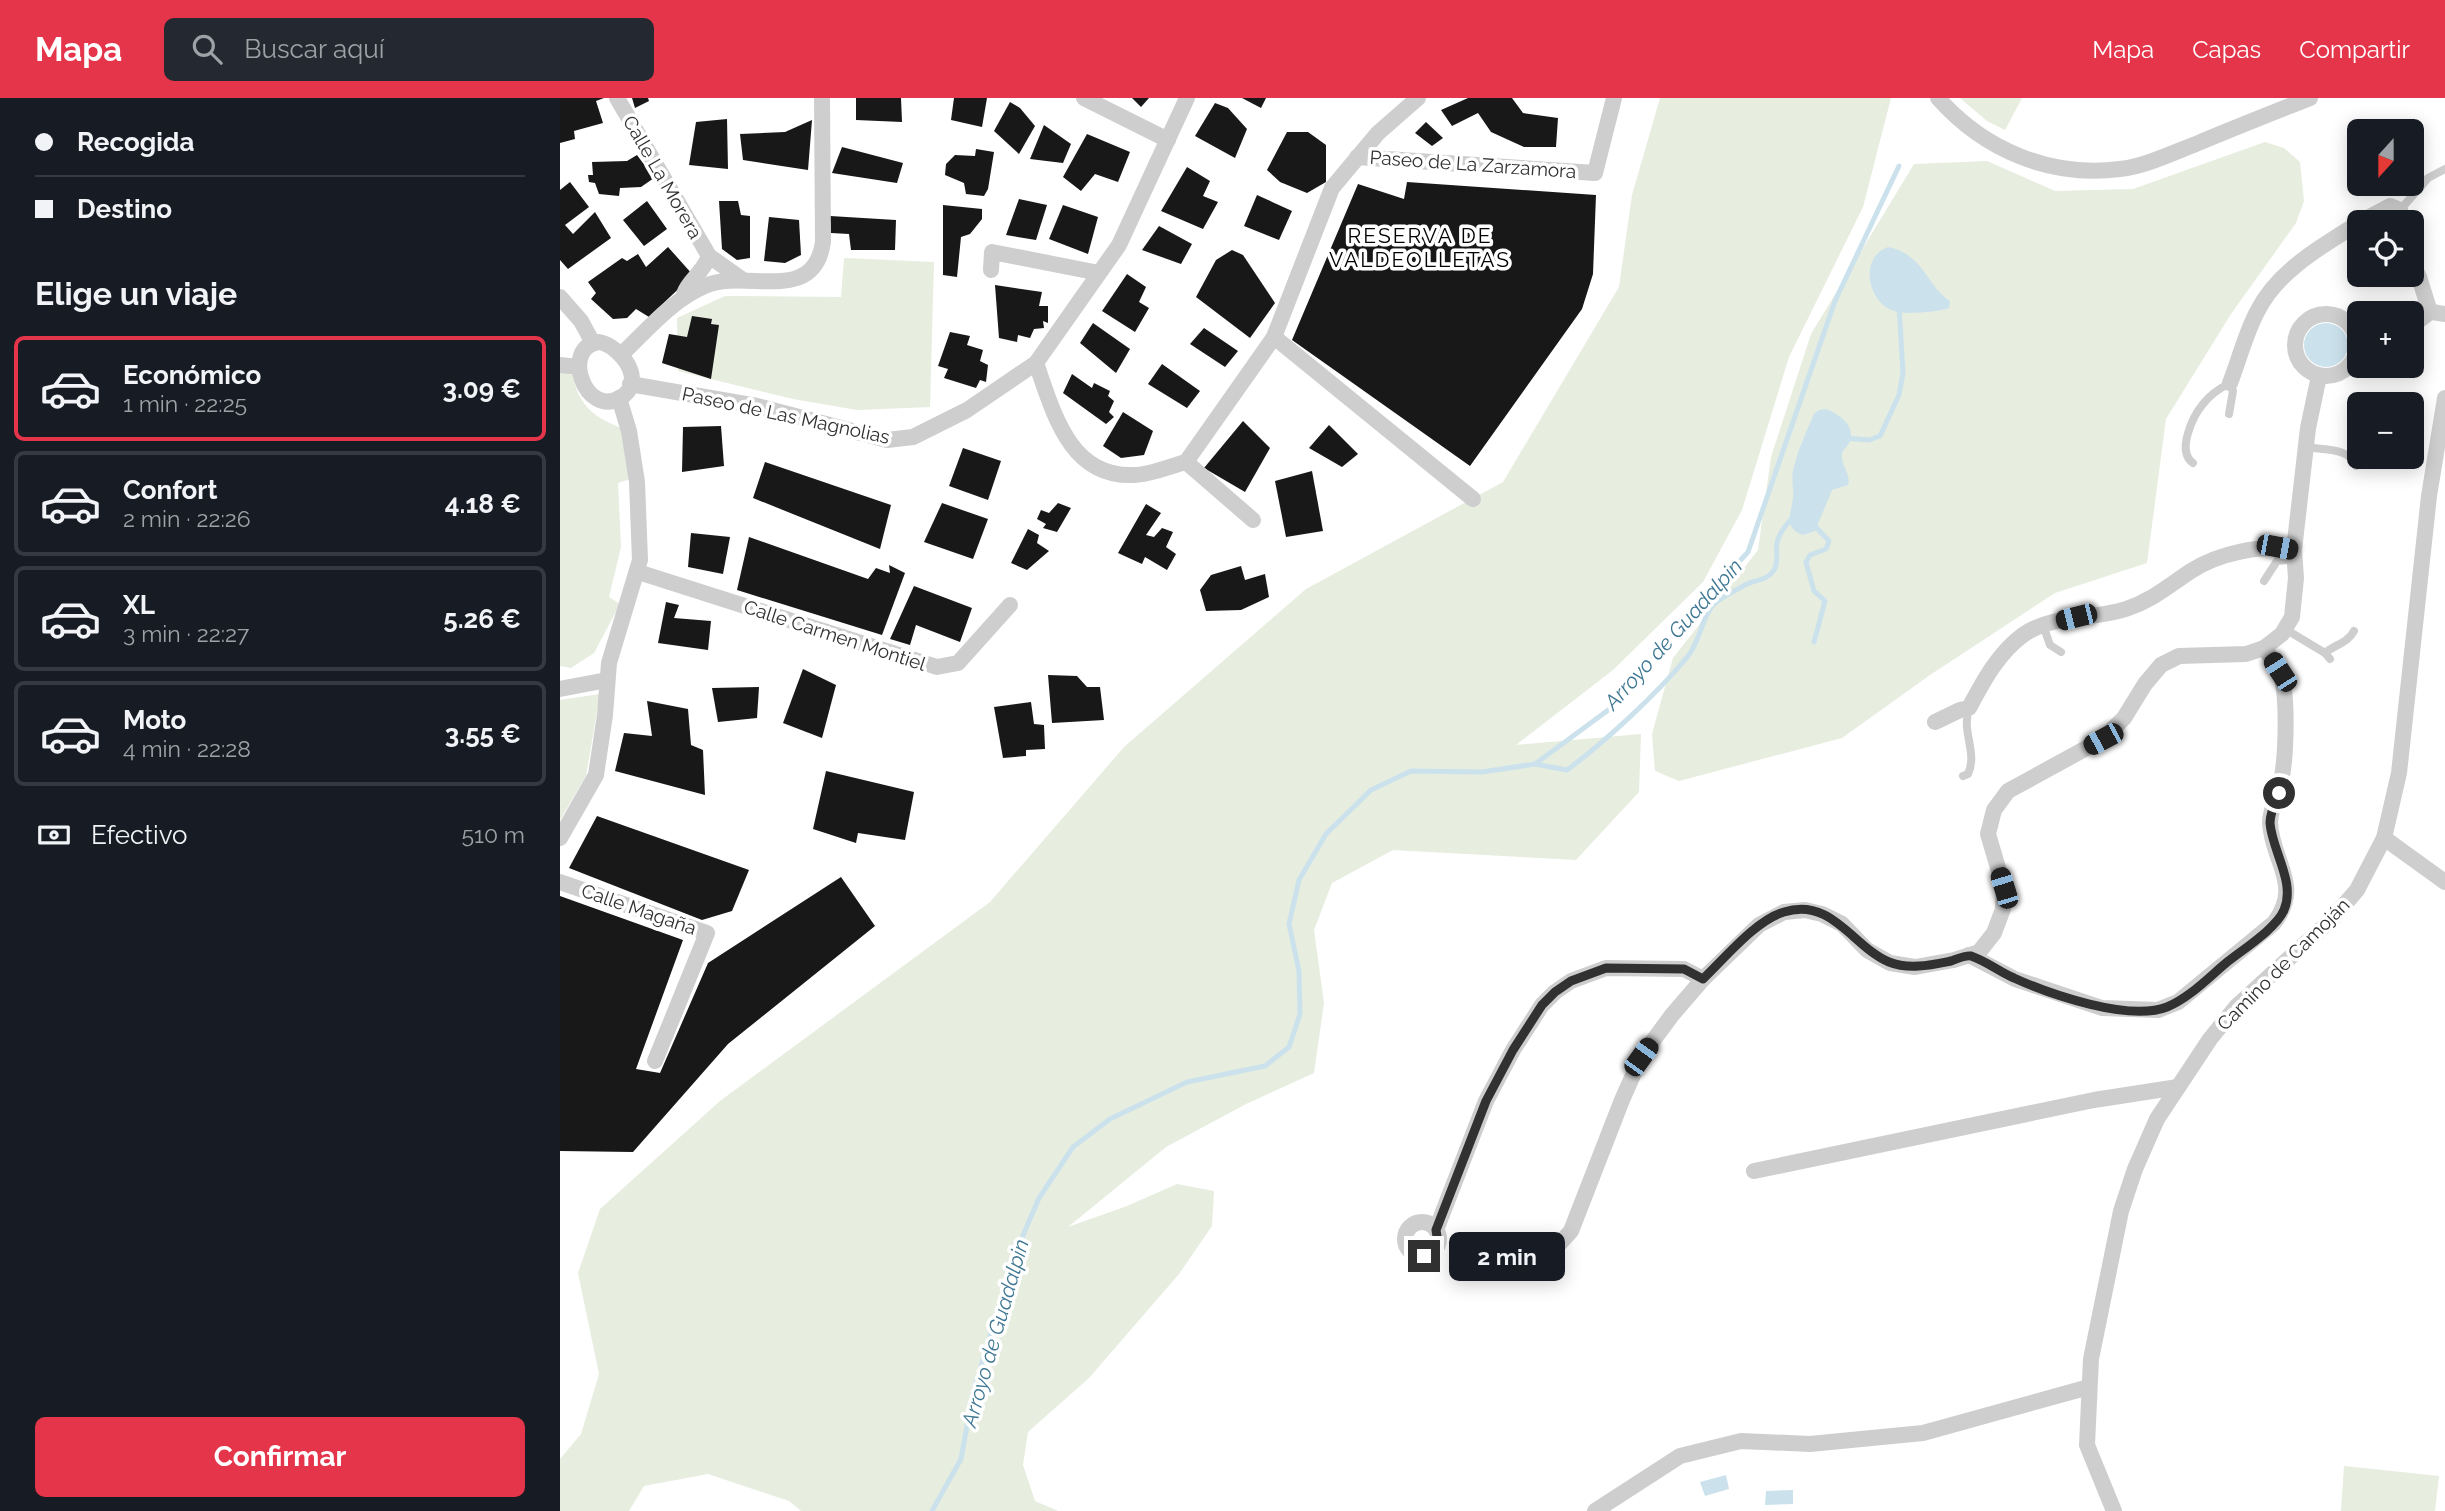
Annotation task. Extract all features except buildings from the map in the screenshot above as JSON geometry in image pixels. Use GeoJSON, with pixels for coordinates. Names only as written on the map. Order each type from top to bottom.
{"type":"FeatureCollection","features":[{"type":"Feature","properties":{"kind":"street","name":"Calle La Morera"},"geometry":{"type":"LineString","coordinates":[[617,98],[709,256],[743,280]]}},
{"type":"Feature","properties":{"kind":"street"},"geometry":{"type":"LineString","coordinates":[[743,280],[792,281],[809,273],[821,254],[822,98]]}},
{"type":"Feature","properties":{"kind":"street"},"geometry":{"type":"LineString","coordinates":[[1084,98],[1168,140]]}},
{"type":"Feature","properties":{"kind":"street","name":"Paseo de Las Magnolias"},"geometry":{"type":"LineString","coordinates":[[630,384],[757,406],[887,440],[913,437],[967,410],[1036,363],[1119,245],[1188,98]]}},
{"type":"Feature","properties":{"kind":"street"},"geometry":{"type":"LineString","coordinates":[[1036,363],[1059,426],[1078,454],[1101,471],[1134,475],[1186,462],[1274,337],[1332,188],[1378,133],[1418,98]]}},
{"type":"Feature","properties":{"kind":"street","name":"Paseo de La Zarzamora"},"geometry":{"type":"LineString","coordinates":[[1357,157],[1595,173],[1614,98]]}},
{"type":"Feature","properties":{"kind":"street"},"geometry":{"type":"LineString","coordinates":[[1938,98],[1976,134],[2002,150],[2031,162],[2094,171],[2123,169],[2160,158],[2310,98]]}},
{"type":"Feature","properties":{"kind":"street"},"geometry":{"type":"LineString","coordinates":[[2381,210],[2394,206],[2397,210]]}},
{"type":"Feature","properties":{"kind":"street"},"geometry":{"type":"LineString","coordinates":[[2230,383],[2258,309],[2274,286],[2294,267],[2347,230]]}},
{"type":"Feature","properties":{"kind":"street"},"geometry":{"type":"LineString","coordinates":[[991,270],[992,252],[1099,273]]}},
{"type":"Feature","properties":{"kind":"street","name":"Calle La Morera"},"geometry":{"type":"LineString","coordinates":[[684,296],[684,290],[701,273],[709,256]]}},
{"type":"Feature","properties":{"kind":"street","name":"Calle La Morera"},"geometry":{"type":"LineString","coordinates":[[622,354],[684,296],[712,283],[743,280]]}},
{"type":"Feature","properties":{"kind":"street"},"geometry":{"type":"LineString","coordinates":[[2424,287],[2437,313]]}},
{"type":"Feature","properties":{"kind":"street"},"geometry":{"type":"LineString","coordinates":[[560,297],[581,321],[593,343]]}},
{"type":"Feature","properties":{"kind":"street"},"geometry":{"type":"LineString","coordinates":[[2347,320],[2319,315],[2304,323],[2298,330],[2294,347],[2296,356],[2307,370],[2319,376],[2340,373],[2347,368]]}},
{"type":"Feature","properties":{"kind":"street"},"geometry":{"type":"LineString","coordinates":[[1274,337],[1473,499]]}},
{"type":"Feature","properties":{"kind":"street"},"geometry":{"type":"LineString","coordinates":[[593,343],[610,345],[622,354],[629,368],[630,384],[619,398],[603,400],[589,393],[580,381],[578,366],[583,350],[593,343]]}},
{"type":"Feature","properties":{"kind":"street"},"geometry":{"type":"LineString","coordinates":[[560,365],[578,366]]}},
{"type":"Feature","properties":{"kind":"street"},"geometry":{"type":"LineString","coordinates":[[1535,1271],[1572,1231],[1641,1057],[1703,979],[1759,925],[1784,912],[1805,910],[1822,914],[1842,924],[1867,950],[1890,962],[1914,967],[1979,952],[1994,933],[2003,909],[2004,888],[1988,834],[1994,810],[2008,791],[2103,739],[2124,718],[2145,684],[2161,665],[2179,656],[2246,654],[2264,648],[2285,629],[2292,617],[2296,578],[2294,554],[2305,447],[2319,376]]}},
{"type":"Feature","properties":{"kind":"street"},"geometry":{"type":"LineString","coordinates":[[560,838],[596,775],[609,663],[638,572],[641,550],[637,482],[629,431],[619,398]]}},
{"type":"Feature","properties":{"kind":"street","name":"Camino de Camoján"},"geometry":{"type":"LineString","coordinates":[[2114,1511],[2087,1445],[2091,1359],[2121,1211],[2135,1169],[2157,1119],[2210,1039],[2236,1007],[2332,919],[2357,890],[2384,838],[2399,773],[2429,496],[2445,398]]}},
{"type":"Feature","properties":{"kind":"street"},"geometry":{"type":"LineString","coordinates":[[1186,462],[1253,520]]}},
{"type":"Feature","properties":{"kind":"street"},"geometry":{"type":"LineString","coordinates":[[1935,722],[1974,704],[1984,680],[2008,649],[2024,634],[2043,625],[2076,617],[2101,615],[2141,603],[2164,592],[2193,570],[2230,554],[2277,547],[2294,554]]}},
{"type":"Feature","properties":{"kind":"street","name":"Calle Carmen Montiel"},"geometry":{"type":"LineString","coordinates":[[638,572],[937,667],[958,663],[1010,605]]}},
{"type":"Feature","properties":{"kind":"street"},"geometry":{"type":"LineString","coordinates":[[1969,955],[2015,979],[2102,1008],[2158,1010],[2178,1002],[2274,923],[2284,910],[2287,894],[2284,872],[2274,849],[2270,821],[2282,777],[2285,750],[2284,691],[2280,672],[2264,648]]}},
{"type":"Feature","properties":{"kind":"street"},"geometry":{"type":"LineString","coordinates":[[560,689],[607,680]]}},
{"type":"Feature","properties":{"kind":"street"},"geometry":{"type":"LineString","coordinates":[[2384,838],[2445,882]]}},
{"type":"Feature","properties":{"kind":"street","name":"Calle Magaña"},"geometry":{"type":"LineString","coordinates":[[560,882],[707,933],[655,1061]]}},
{"type":"Feature","properties":{"kind":"street"},"geometry":{"type":"LineString","coordinates":[[1436,1230],[1486,1101],[1513,1050],[1542,1005],[1555,992],[1571,981],[1606,968],[1684,969],[1703,979]]}},
{"type":"Feature","properties":{"kind":"street"},"geometry":{"type":"LineString","coordinates":[[1754,1171],[2094,1100],[2178,1087]]}},
{"type":"Feature","properties":{"kind":"street"},"geometry":{"type":"LineString","coordinates":[[1595,1511],[1680,1457],[1692,1453],[1741,1441],[1810,1444],[1923,1433],[2089,1387]]}},
{"type":"Feature","properties":{"kind":"lane"},"geometry":{"type":"LineString","coordinates":[[2406,210],[2428,178],[2445,169]]}},
{"type":"Feature","properties":{"kind":"lane"},"geometry":{"type":"LineString","coordinates":[[2193,463],[2187,458],[2186,451],[2192,424],[2205,401],[2230,383],[2233,391],[2230,414]]}},
{"type":"Feature","properties":{"kind":"lane"},"geometry":{"type":"LineString","coordinates":[[2305,447],[2347,454]]}},
{"type":"Feature","properties":{"kind":"lane"},"geometry":{"type":"LineString","coordinates":[[2264,581],[2277,561],[2294,554]]}},
{"type":"Feature","properties":{"kind":"lane"},"geometry":{"type":"LineString","coordinates":[[2043,625],[2050,645],[2061,652]]}},
{"type":"Feature","properties":{"kind":"lane"},"geometry":{"type":"LineString","coordinates":[[2285,629],[2327,656],[2349,639],[2354,631]]}},
{"type":"Feature","properties":{"kind":"lane"},"geometry":{"type":"LineString","coordinates":[[1963,776],[1969,774],[1972,763],[1965,729],[1966,718],[1974,704]]}},
{"type":"Feature","properties":{"kind":"shaded area"},"geometry":{"type":"Polygon","coordinates":[[[1660,98],[1891,98],[1863,207],[1789,357],[1742,510],[1703,582],[1613,670],[1516,745],[1641,734],[1639,792],[1576,860],[1393,850],[1332,883],[1314,930],[1324,1003],[1314,1073],[1246,1104],[1166,1147],[1068,1227],[1127,1206],[1177,1184],[1214,1191],[1212,1226],[1179,1274],[1089,1378],[1028,1432],[1023,1465],[1035,1501],[1058,1511],[801,1511],[789,1501],[708,1474],[644,1486],[629,1511],[560,1511],[560,1459],[581,1434],[599,1374],[578,1273],[600,1209],[720,1101],[990,902],[1124,747],[1306,589],[1503,482],[1619,287],[1632,195],[1660,98]]]}},
{"type":"Feature","properties":{"kind":"shaded area"},"geometry":{"type":"Polygon","coordinates":[[[1960,98],[2022,98],[2005,130],[1987,121],[1960,98]]]}},
{"type":"Feature","properties":{"kind":"shaded area"},"geometry":{"type":"Polygon","coordinates":[[[2265,142],[2284,148],[2300,162],[2304,201],[2296,223],[2231,314],[2166,419],[2147,563],[2055,593],[1930,675],[1842,738],[1679,781],[1655,771],[1652,734],[1673,658],[1758,550],[1771,457],[1811,334],[1914,164],[1987,161],[2055,191],[2133,189],[2265,142]]]}},
{"type":"Feature","properties":{"kind":"shaded area"},"geometry":{"type":"Polygon","coordinates":[[[844,258],[934,262],[930,407],[857,410],[793,399],[678,371],[677,318],[725,296],[841,297],[844,258]]]}},
{"type":"Feature","properties":{"kind":"shaded area"},"geometry":{"type":"Polygon","coordinates":[[[560,372],[572,375],[579,395],[589,409],[621,428],[630,479],[618,483],[621,547],[609,597],[620,604],[594,653],[571,668],[560,666],[560,372]]]}},
{"type":"Feature","properties":{"kind":"shaded area"},"geometry":{"type":"Polygon","coordinates":[[[600,694],[586,776],[560,820],[560,700],[600,694]]]}},
{"type":"Feature","properties":{"kind":"shaded area"},"geometry":{"type":"Polygon","coordinates":[[[2344,1466],[2439,1476],[2435,1511],[2341,1511],[2344,1466]]]}},
{"type":"Feature","properties":{"kind":"water"},"geometry":{"type":"Polygon","coordinates":[[[1888,247],[1910,256],[1917,263],[1942,295],[1950,301],[1949,308],[1906,313],[1894,311],[1878,299],[1870,279],[1870,269],[1879,252],[1888,247]]]}},
{"type":"Feature","properties":{"kind":"water"},"geometry":{"type":"Polygon","coordinates":[[[2326,323],[2342,329],[2347,337],[2347,353],[2342,361],[2326,367],[2310,361],[2304,345],[2310,329],[2326,323]]]}},
{"type":"Feature","properties":{"kind":"water"},"geometry":{"type":"Polygon","coordinates":[[[1826,409],[1841,417],[1851,431],[1849,443],[1842,455],[1848,485],[1832,490],[1815,531],[1803,535],[1793,529],[1790,520],[1793,471],[1814,414],[1826,409]]]}},
{"type":"Feature","properties":{"kind":"water"},"geometry":{"type":"Polygon","coordinates":[[[1726,1475],[1729,1489],[1705,1496],[1700,1482],[1726,1475]]]}},
{"type":"Feature","properties":{"kind":"water"},"geometry":{"type":"Polygon","coordinates":[[[1793,1490],[1793,1504],[1765,1505],[1766,1491],[1793,1490]]]}},
{"type":"Feature","properties":{"kind":"waterway","name":"Arroyo de Guadalpin"},"geometry":{"type":"LineString","coordinates":[[932,1511],[961,1459],[973,1393],[1013,1259],[1039,1198],[1073,1147],[1110,1119],[1187,1082],[1265,1066],[1289,1047],[1300,1014],[1299,971],[1289,924],[1299,880],[1326,834],[1371,790],[1411,771],[1482,772],[1535,764],[1611,708],[1679,627],[1748,552],[1835,301],[1899,166]]}},
{"type":"Feature","properties":{"kind":"waterway"},"geometry":{"type":"LineString","coordinates":[[1844,438],[1869,440],[1880,436],[1899,395],[1903,373],[1899,305]]}},
{"type":"Feature","properties":{"kind":"waterway"},"geometry":{"type":"LineString","coordinates":[[1535,764],[1567,770],[1662,686],[1688,656],[1710,608],[1721,598],[1771,574],[1777,563],[1778,539],[1793,517]]}},
{"type":"Feature","properties":{"kind":"waterway"},"geometry":{"type":"LineString","coordinates":[[1813,524],[1829,541],[1826,549],[1810,555],[1806,562],[1814,591],[1825,601],[1814,642]]}},
{"type":"Feature","properties":{"kind":"district","name":"RESERVA DE VALDEOLLETAS"},"geometry":{"type":"Point","coordinates":[1420,247]}},
{"type":"Feature","properties":{"kind":"route"},"geometry":{"type":"LineString","coordinates":[[1424,1256],[1436,1249],[1439,1236],[1436,1230],[1463,1158],[1486,1101],[1513,1050],[1542,1005],[1571,981],[1606,968],[1684,969],[1703,979],[1759,925],[1784,912],[1805,910],[1822,914],[1842,924],[1867,950],[1890,962],[1914,967],[1969,955],[2015,979],[2102,1008],[2158,1010],[2178,1002],[2200,985],[2274,923],[2284,910],[2287,894],[2284,872],[2274,849],[2270,821],[2279,793]]}}]}
